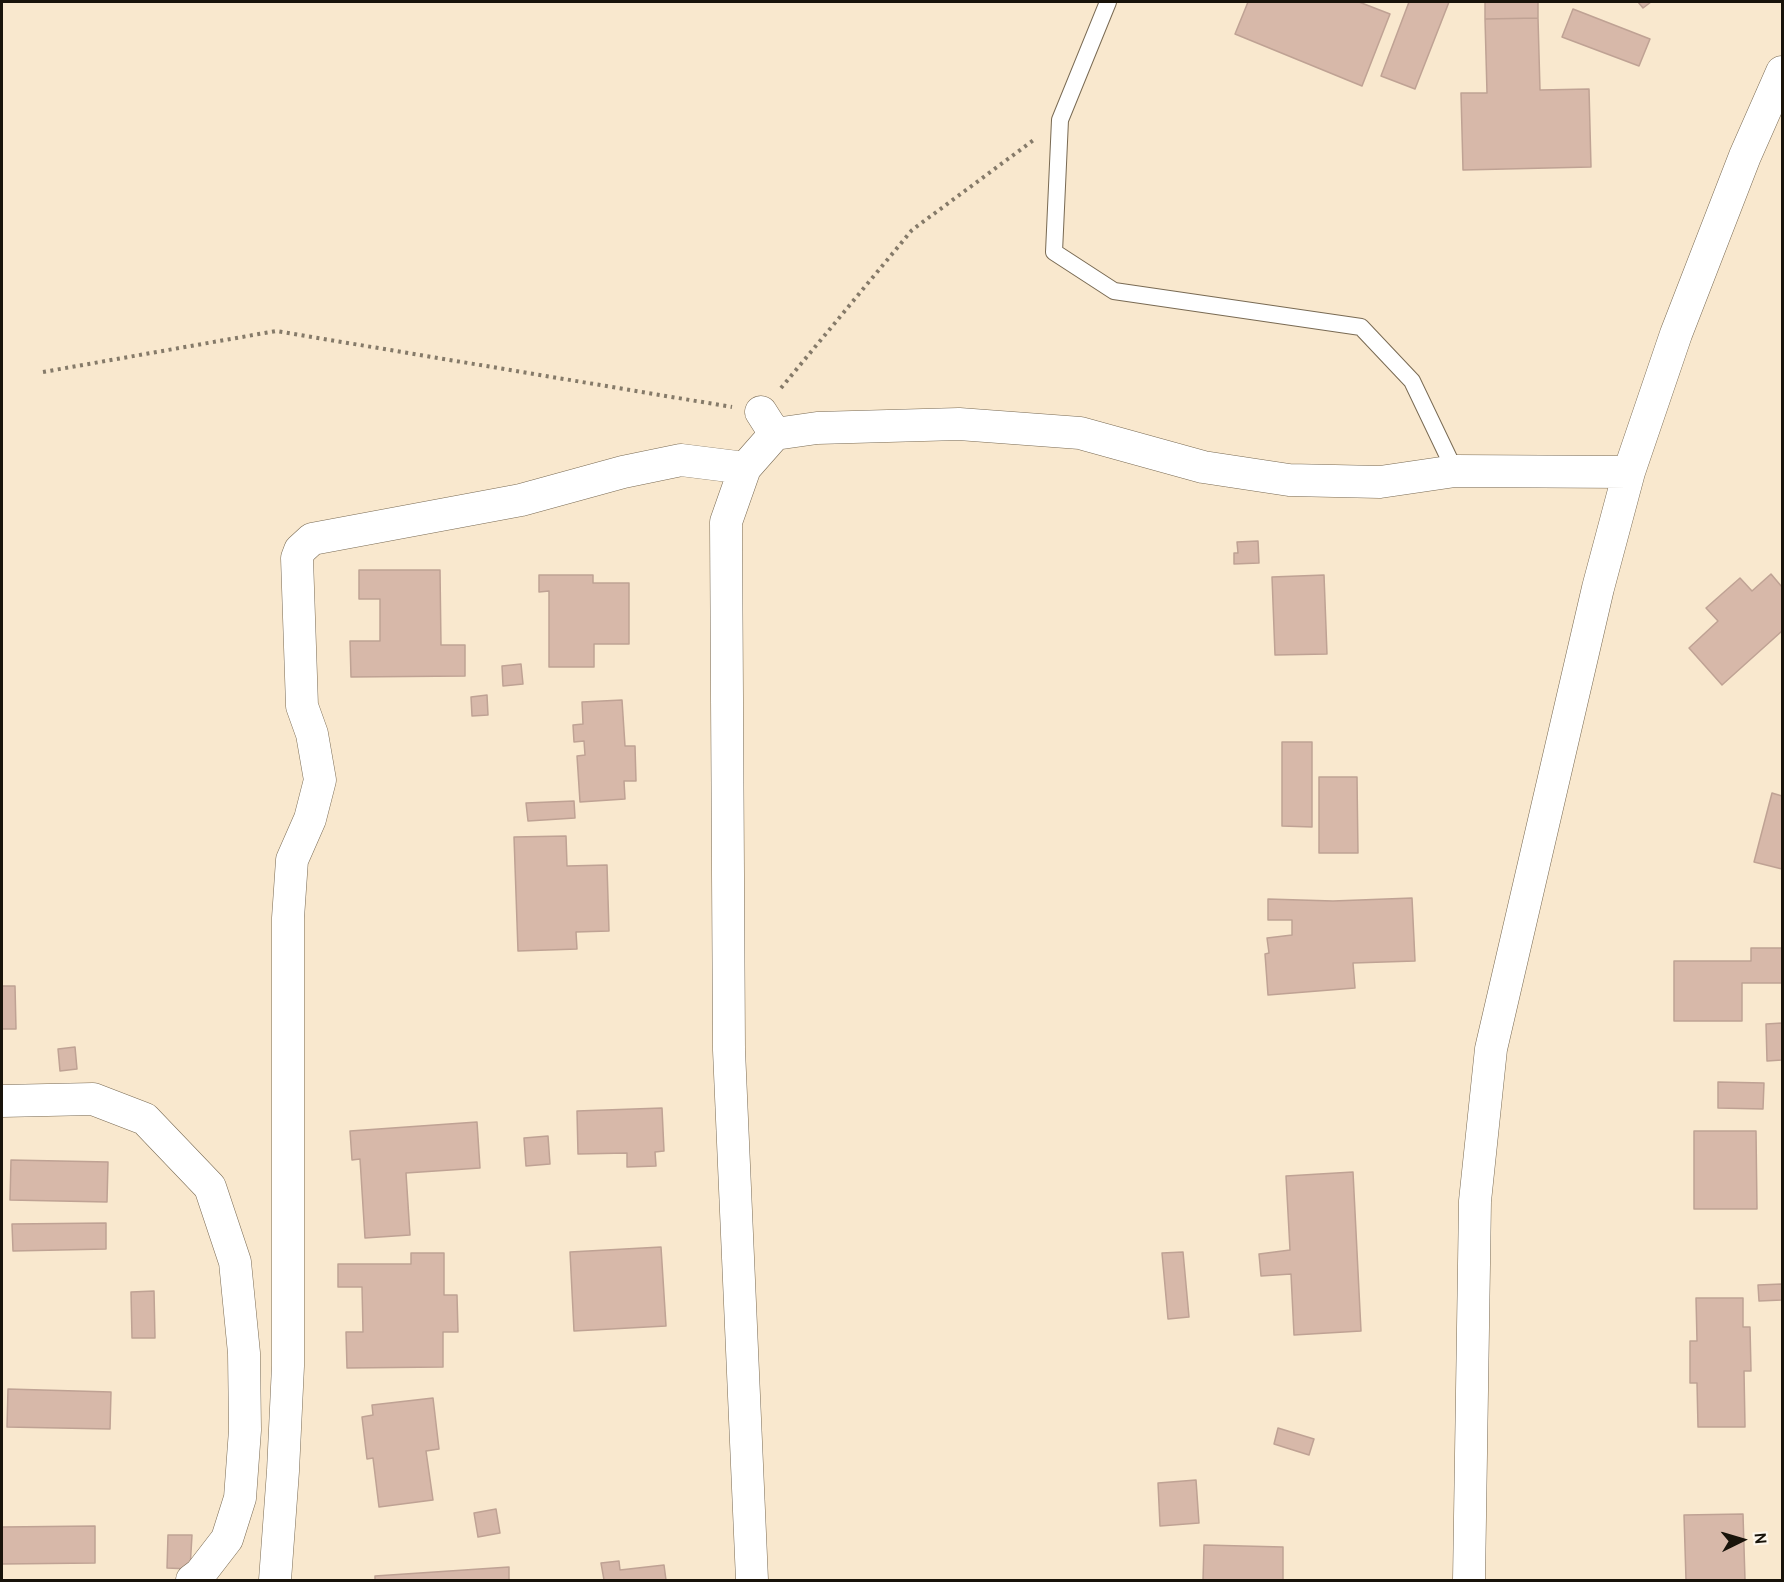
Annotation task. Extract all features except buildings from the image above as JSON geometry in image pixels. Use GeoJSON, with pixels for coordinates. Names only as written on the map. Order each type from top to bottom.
{"type":"FeatureCollection","features":[{"type":"Feature","properties":{"kind":"street"},"geometry":{"type":"LineString","coordinates":[[1469,1581],[1475,1201],[1491,1049],[1598,588],[1629,472],[1685,312],[1745,156],[1782,72]]}},
{"type":"Feature","properties":{"kind":"street"},"geometry":{"type":"LineString","coordinates":[[753,1581],[729,1050],[726,522],[746,468],[768,423],[817,428],[959,424],[1080,433],[1203,467],[1289,480],[1380,482],[1455,471],[1629,472]]}},
{"type":"Feature","properties":{"kind":"street"},"geometry":{"type":"LineString","coordinates":[[275,1581],[288,1366],[288,918],[292,860],[310,819],[320,780],[312,734],[302,706],[297,558],[300,550],[312,539],[521,500],[623,472],[681,460],[746,468]]}},
{"type":"Feature","properties":{"kind":"street"},"geometry":{"type":"LineString","coordinates":[[2,1101],[93,1099],[145,1119],[210,1186],[235,1262],[244,1353],[245,1430],[240,1498],[227,1539],[201,1574],[192,1581]]}},
{"type":"Feature","properties":{"kind":"lane"},"geometry":{"type":"LineString","coordinates":[[1108,2],[1060,120],[1054,252],[1114,291],[1361,327],[1412,381],[1455,471]]}},
{"type":"Feature","properties":{"kind":"path"},"geometry":{"type":"LineString","coordinates":[[43,372],[276,331],[768,423],[912,230],[1060,120]]}}]}
